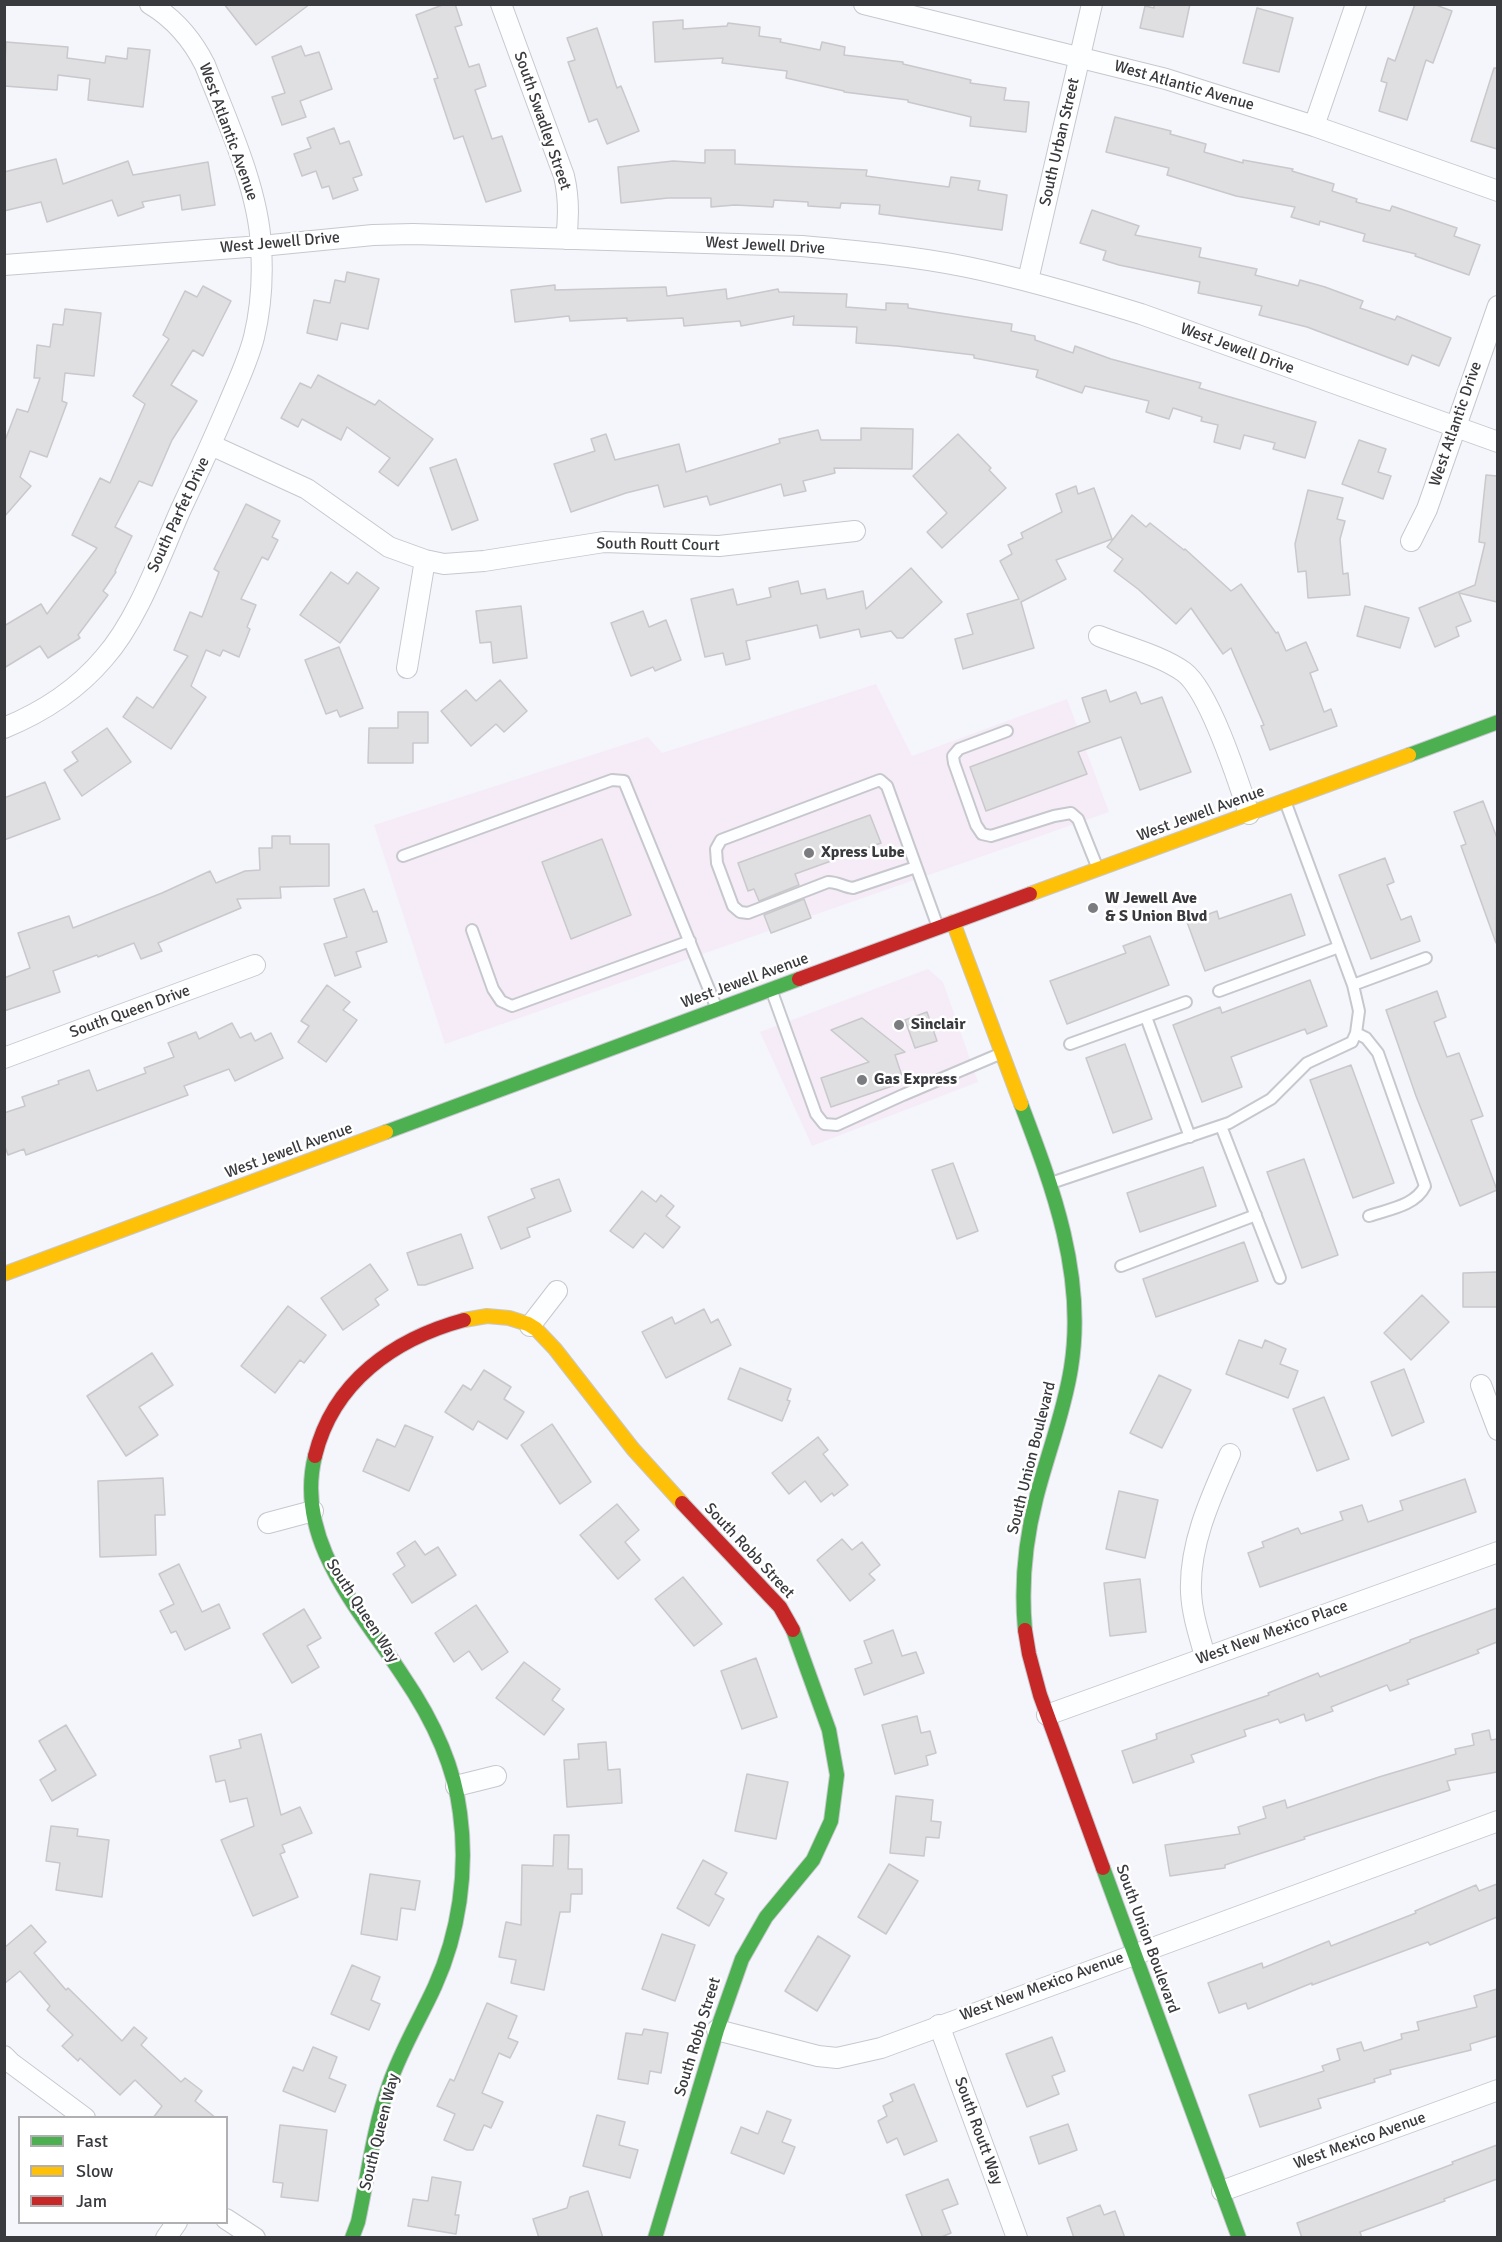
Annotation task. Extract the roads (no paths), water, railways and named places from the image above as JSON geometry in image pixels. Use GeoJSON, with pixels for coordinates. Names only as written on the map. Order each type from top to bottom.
{"type":"FeatureCollection","features":[{"type":"Feature","properties":{"kind":"main road","name":"West Jewell Avenue"},"geometry":{"type":"LineString","coordinates":[[4,1274],[938,927],[1497,723]]}},
{"type":"Feature","properties":{"kind":"main road","name":"South Union Boulevard"},"geometry":{"type":"LineString","coordinates":[[953,922],[1051,1183],[1071,1260],[1075,1317],[1071,1366],[1027,1537],[1024,1566],[1024,1616],[1028,1651],[1047,1714],[1239,2238]]}},
{"type":"Feature","properties":{"kind":"main road","name":"South Robb Street"},"geometry":{"type":"LineString","coordinates":[[367,1368],[387,1353],[427,1330],[464,1320],[508,1318],[531,1326],[560,1355],[652,1470],[780,1607],[796,1635],[829,1730],[837,1775],[831,1821],[813,1860],[753,1936],[734,1977],[655,2238]]}},
{"type":"Feature","properties":{"kind":"main road","name":"South Queen Way"},"geometry":{"type":"LineString","coordinates":[[352,2238],[358,2222],[387,2090],[437,1979],[458,1915],[463,1844],[456,1786],[446,1752],[434,1725],[413,1689],[336,1576],[324,1551],[313,1511],[312,1466],[325,1422],[336,1403],[367,1368]]}},
{"type":"Feature","properties":{"kind":"street","name":"West Atlantic Avenue"},"geometry":{"type":"LineString","coordinates":[[150,4],[181,29],[192,42],[205,65],[251,189],[260,222],[261,246]]}},
{"type":"Feature","properties":{"kind":"street","name":"West Atlantic Avenue"},"geometry":{"type":"LineString","coordinates":[[864,4],[1186,84],[1314,126],[1497,191]]}},
{"type":"Feature","properties":{"kind":"street","name":"South Urban Street"},"geometry":{"type":"LineString","coordinates":[[1028,280],[1092,4]]}},
{"type":"Feature","properties":{"kind":"street"},"geometry":{"type":"LineString","coordinates":[[1314,126],[1356,4]]}},
{"type":"Feature","properties":{"kind":"street","name":"South Swadley Street"},"geometry":{"type":"LineString","coordinates":[[506,6],[564,176],[569,218],[566,239]]}},
{"type":"Feature","properties":{"kind":"street","name":"West Jewell Drive"},"geometry":{"type":"LineString","coordinates":[[4,265],[261,246],[343,237],[413,234],[802,246],[844,250],[964,266],[1028,280],[1141,314],[1497,442]]}},
{"type":"Feature","properties":{"kind":"street","name":"South Parfet Drive"},"geometry":{"type":"LineString","coordinates":[[4,728],[34,714],[88,676],[111,650],[137,607],[211,445],[250,352],[261,294],[261,246]]}},
{"type":"Feature","properties":{"kind":"street","name":"West Atlantic Drive"},"geometry":{"type":"LineString","coordinates":[[1411,541],[1426,509],[1497,306]]}},
{"type":"Feature","properties":{"kind":"street","name":"South Routt Court"},"geometry":{"type":"LineString","coordinates":[[211,445],[307,489],[389,547],[444,564],[463,564],[604,542],[719,546],[855,531]]}},
{"type":"Feature","properties":{"kind":"street"},"geometry":{"type":"LineString","coordinates":[[407,668],[425,560]]}},
{"type":"Feature","properties":{"kind":"street"},"geometry":{"type":"LineString","coordinates":[[1099,636],[1169,664],[1192,679],[1205,698],[1249,814]]}},
{"type":"Feature","properties":{"kind":"street","name":"South Queen Drive"},"geometry":{"type":"LineString","coordinates":[[4,1058],[255,965]]}},
{"type":"Feature","properties":{"kind":"street"},"geometry":{"type":"LineString","coordinates":[[531,1326],[557,1291]]}},
{"type":"Feature","properties":{"kind":"street"},"geometry":{"type":"LineString","coordinates":[[1481,1385],[1497,1430]]}},
{"type":"Feature","properties":{"kind":"street"},"geometry":{"type":"LineString","coordinates":[[1205,1656],[1193,1609],[1192,1570],[1197,1541],[1205,1515],[1230,1454]]}},
{"type":"Feature","properties":{"kind":"street"},"geometry":{"type":"LineString","coordinates":[[268,1523],[313,1511]]}},
{"type":"Feature","properties":{"kind":"street","name":"West New Mexico Place"},"geometry":{"type":"LineString","coordinates":[[1047,1714],[1497,1552]]}},
{"type":"Feature","properties":{"kind":"street"},"geometry":{"type":"LineString","coordinates":[[456,1786],[496,1776]]}},
{"type":"Feature","properties":{"kind":"street","name":"West New Mexico Avenue"},"geometry":{"type":"LineString","coordinates":[[717,2030],[800,2052],[837,2058],[881,2048],[1497,1821]]}},
{"type":"Feature","properties":{"kind":"street","name":"South Routt Way"},"geometry":{"type":"LineString","coordinates":[[939,2025],[1017,2238]]}},
{"type":"Feature","properties":{"kind":"street"},"geometry":{"type":"LineString","coordinates":[[7,2063],[82,2116]]}},
{"type":"Feature","properties":{"kind":"street","name":"West Mexico Avenue"},"geometry":{"type":"LineString","coordinates":[[1222,2191],[1497,2091]]}},
{"type":"Feature","properties":{"kind":"street"},"geometry":{"type":"LineString","coordinates":[[228,2220],[255,2238]]}},
{"type":"Feature","properties":{"kind":"street"},"geometry":{"type":"LineString","coordinates":[[166,2238],[176,2224]]}},
{"type":"Feature","properties":{"kind":"lane"},"geometry":{"type":"LineString","coordinates":[[1007,731],[959,748],[953,756],[976,825],[982,834],[991,836],[1054,816],[1071,813],[1078,819],[1098,869]]}},
{"type":"Feature","properties":{"kind":"lane"},"geometry":{"type":"LineString","coordinates":[[403,856],[612,780],[624,781],[717,1009]]}},
{"type":"Feature","properties":{"kind":"lane"},"geometry":{"type":"LineString","coordinates":[[916,867],[853,888],[845,887],[837,882],[828,882],[748,912],[740,912],[733,906],[717,863],[716,849],[721,840],[880,780],[887,786],[938,927]]}},
{"type":"Feature","properties":{"kind":"lane"},"geometry":{"type":"LineString","coordinates":[[1051,1183],[1221,1126],[1272,1099],[1307,1063],[1352,1042],[1356,1033],[1359,1011],[1353,985],[1285,801]]}},
{"type":"Feature","properties":{"kind":"lane"},"geometry":{"type":"LineString","coordinates":[[472,930],[494,989],[501,1001],[512,1006],[690,941]]}},
{"type":"Feature","properties":{"kind":"lane"},"geometry":{"type":"LineString","coordinates":[[1219,991],[1339,947]]}},
{"type":"Feature","properties":{"kind":"lane"},"geometry":{"type":"LineString","coordinates":[[1353,985],[1426,958]]}},
{"type":"Feature","properties":{"kind":"lane"},"geometry":{"type":"LineString","coordinates":[[771,989],[816,1114],[824,1124],[837,1125],[1003,1053]]}},
{"type":"Feature","properties":{"kind":"lane"},"geometry":{"type":"LineString","coordinates":[[1070,1044],[1186,1002]]}},
{"type":"Feature","properties":{"kind":"lane"},"geometry":{"type":"LineString","coordinates":[[1146,1017],[1190,1137]]}},
{"type":"Feature","properties":{"kind":"lane"},"geometry":{"type":"LineString","coordinates":[[1356,1033],[1366,1038],[1378,1053],[1425,1186],[1421,1196],[1410,1202],[1369,1216]]}},
{"type":"Feature","properties":{"kind":"lane"},"geometry":{"type":"LineString","coordinates":[[1221,1126],[1280,1278]]}},
{"type":"Feature","properties":{"kind":"lane"},"geometry":{"type":"LineString","coordinates":[[1121,1266],[1256,1215]]}},
{"type":"Feature","properties":{"kind":"place","name":"Xpress Lube"},"geometry":{"type":"Point","coordinates":[809,853]}},
{"type":"Feature","properties":{"kind":"place","name":"W Jewell Ave & S Union Blvd"},"geometry":{"type":"Point","coordinates":[1093,908]}},
{"type":"Feature","properties":{"kind":"place","name":"Sinclair"},"geometry":{"type":"Point","coordinates":[899,1025]}},
{"type":"Feature","properties":{"kind":"place","name":"Gas Express"},"geometry":{"type":"Point","coordinates":[862,1080]}}]}
